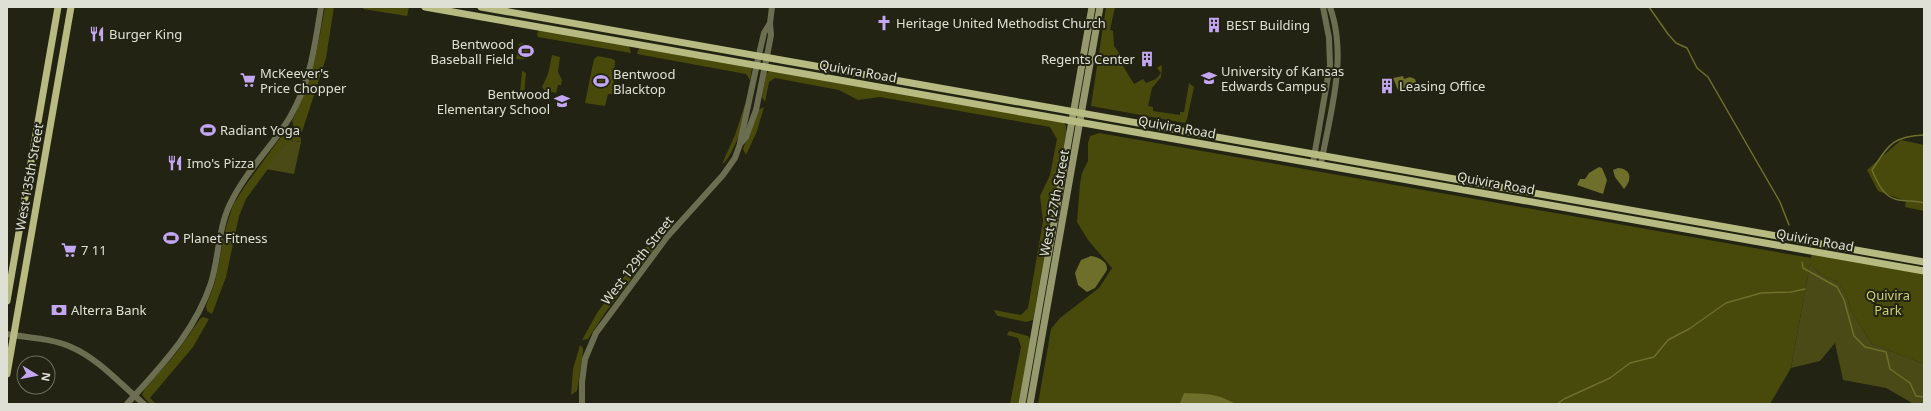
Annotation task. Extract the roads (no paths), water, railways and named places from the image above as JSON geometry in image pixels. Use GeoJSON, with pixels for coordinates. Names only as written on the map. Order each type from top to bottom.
{"type":"FeatureCollection","features":[{"type":"Feature","properties":{"kind":"main road","name":"West 135th Street"},"geometry":{"type":"LineString","coordinates":[[7,301],[58,7]]}},
{"type":"Feature","properties":{"kind":"main road","name":"West 135th Street"},"geometry":{"type":"LineString","coordinates":[[7,374],[10,335],[71,7]]}},
{"type":"Feature","properties":{"kind":"main road","name":"Quivira Road"},"geometry":{"type":"LineString","coordinates":[[425,7],[1924,271]]}},
{"type":"Feature","properties":{"kind":"main road","name":"Quivira Road"},"geometry":{"type":"LineString","coordinates":[[481,7],[1315,153],[1924,262]]}},
{"type":"Feature","properties":{"kind":"main road","name":"West 127th Street"},"geometry":{"type":"LineString","coordinates":[[1022,404],[1092,7]]}},
{"type":"Feature","properties":{"kind":"main road","name":"West 127th Street"},"geometry":{"type":"LineString","coordinates":[[1030,404],[1083,113],[1100,7]]}},
{"type":"Feature","properties":{"kind":"street"},"geometry":{"type":"LineString","coordinates":[[127,404],[172,353],[200,312],[211,281],[222,228],[229,206],[238,189],[290,116],[306,83],[313,56],[321,7]]}},
{"type":"Feature","properties":{"kind":"street","name":"West 129th Street"},"geometry":{"type":"LineString","coordinates":[[582,404],[582,382],[585,359],[596,333],[667,237],[723,175],[734,158],[740,144],[761,66],[764,33],[770,23],[772,7]]}},
{"type":"Feature","properties":{"kind":"street"},"geometry":{"type":"LineString","coordinates":[[1313,163],[1330,65],[1329,38],[1323,7]]}},
{"type":"Feature","properties":{"kind":"street"},"geometry":{"type":"LineString","coordinates":[[1321,164],[1338,66],[1338,41],[1330,7]]}},
{"type":"Feature","properties":{"kind":"street"},"geometry":{"type":"LineString","coordinates":[[10,335],[45,340],[71,346],[96,361],[144,404]]}},
{"type":"Feature","properties":{"kind":"waterway"},"geometry":{"type":"LineString","coordinates":[[1649,7],[1668,34],[1676,43],[1687,48],[1697,68],[1708,77],[1780,202],[1789,225]]}},
{"type":"Feature","properties":{"kind":"waterway"},"geometry":{"type":"LineString","coordinates":[[1924,135],[1905,138],[1892,144],[1882,155],[1872,170],[1880,187],[1890,197],[1898,200],[1924,203]]}},
{"type":"Feature","properties":{"kind":"waterway"},"geometry":{"type":"LineString","coordinates":[[1802,262],[1803,268],[1837,287],[1844,300],[1854,336],[1865,347],[1886,352],[1890,369],[1910,383],[1916,396],[1924,397]]}},
{"type":"Feature","properties":{"kind":"waterway"},"geometry":{"type":"LineString","coordinates":[[1557,404],[1564,399],[1610,378],[1630,363],[1654,357],[1668,340],[1689,329],[1726,303],[1761,293],[1791,292],[1805,289]]}},
{"type":"Feature","properties":{"kind":"place","name":"Heritage United Methodist Church"},"geometry":{"type":"Point","coordinates":[884,23]}},
{"type":"Feature","properties":{"kind":"place","name":"BEST Building"},"geometry":{"type":"Point","coordinates":[1214,25]}},
{"type":"Feature","properties":{"kind":"place","name":"Burger King"},"geometry":{"type":"Point","coordinates":[97,34]}},
{"type":"Feature","properties":{"kind":"place","name":"Bentwood Baseball Field"},"geometry":{"type":"Point","coordinates":[526,51]}},
{"type":"Feature","properties":{"kind":"place","name":"Regents Center"},"geometry":{"type":"Point","coordinates":[1147,59]}},
{"type":"Feature","properties":{"kind":"place","name":"University of Kansas Edwards Campus"},"geometry":{"type":"Point","coordinates":[1209,78]}},
{"type":"Feature","properties":{"kind":"place","name":"McKeever's Price Chopper"},"geometry":{"type":"Point","coordinates":[248,80]}},
{"type":"Feature","properties":{"kind":"place","name":"Bentwood Blacktop"},"geometry":{"type":"Point","coordinates":[601,81]}},
{"type":"Feature","properties":{"kind":"place","name":"Leasing Office"},"geometry":{"type":"Point","coordinates":[1387,86]}},
{"type":"Feature","properties":{"kind":"place","name":"Bentwood Elementary School"},"geometry":{"type":"Point","coordinates":[562,101]}},
{"type":"Feature","properties":{"kind":"place","name":"Radiant Yoga"},"geometry":{"type":"Point","coordinates":[208,130]}},
{"type":"Feature","properties":{"kind":"place","name":"Imo's Pizza"},"geometry":{"type":"Point","coordinates":[175,163]}},
{"type":"Feature","properties":{"kind":"place","name":"Planet Fitness"},"geometry":{"type":"Point","coordinates":[171,238]}},
{"type":"Feature","properties":{"kind":"place","name":"7 11"},"geometry":{"type":"Point","coordinates":[69,250]}},
{"type":"Feature","properties":{"kind":"place","name":"Alterra Bank"},"geometry":{"type":"Point","coordinates":[59,310]}},
{"type":"Feature","properties":{"kind":"park label","name":"Quivira Park"},"geometry":{"type":"Point","coordinates":[1888,302]}}]}
